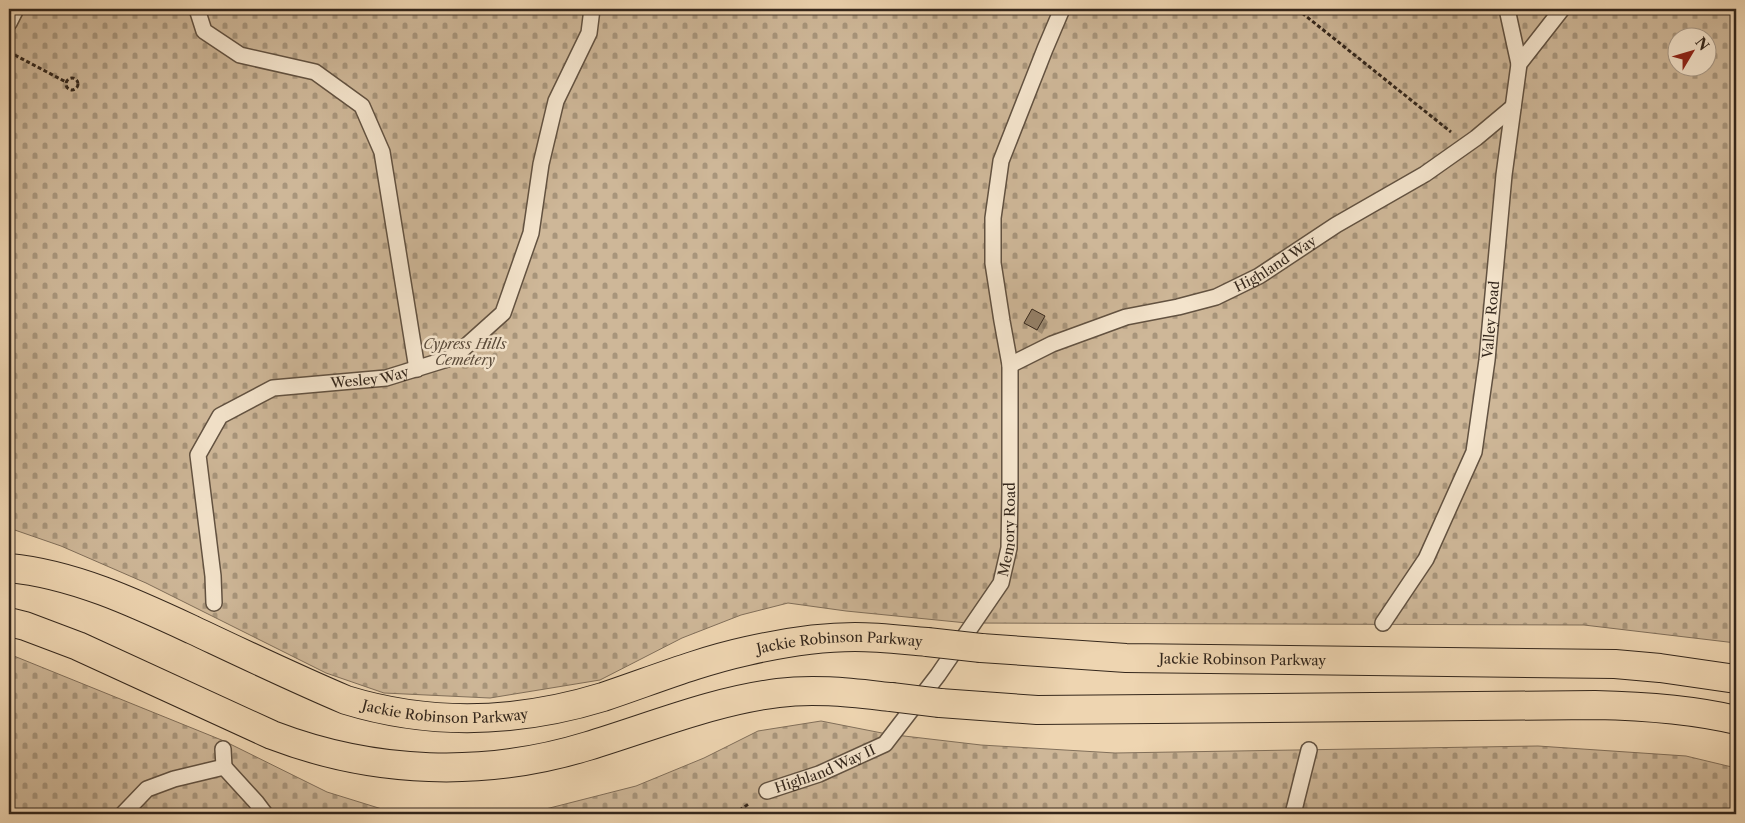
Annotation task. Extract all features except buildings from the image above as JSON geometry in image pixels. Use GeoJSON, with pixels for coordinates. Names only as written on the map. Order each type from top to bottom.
{"type":"FeatureCollection","features":[{"type":"Feature","properties":{"kind":"highway","name":"Jackie Robinson Parkway"},"geometry":{"type":"LineString","coordinates":[[9,568],[43,573],[106,592],[346,700],[374,709],[404,715],[454,719],[483,719],[539,712],[601,697],[710,660],[819,638],[855,637],[1126,658],[1615,664],[1669,669],[1736,679]]}},
{"type":"Feature","properties":{"kind":"highway"},"geometry":{"type":"LineString","coordinates":[[9,622],[34,628],[78,646],[272,735],[302,746],[361,761],[424,768],[486,766],[544,757],[586,746],[702,709],[753,697],[801,690],[891,696],[940,703],[1038,710],[1595,705],[1645,706],[1736,720]]}},
{"type":"Feature","properties":{"kind":"lane"},"geometry":{"type":"LineString","coordinates":[[9,23],[16,9]]}},
{"type":"Feature","properties":{"kind":"lane"},"geometry":{"type":"LineString","coordinates":[[197,9],[204,31],[240,55],[315,72],[362,106],[382,152],[417,369]]}},
{"type":"Feature","properties":{"kind":"lane","name":"Wesley Way"},"geometry":{"type":"LineString","coordinates":[[214,603],[213,576],[198,455],[220,416],[273,388],[386,378],[454,357],[503,313],[530,233],[541,164],[556,101],[589,33],[592,9]]}},
{"type":"Feature","properties":{"kind":"lane","name":"Memory Road"},"geometry":{"type":"LineString","coordinates":[[938,675],[1001,583],[1009,548],[1010,365],[993,263],[993,218],[1001,161],[1044,49],[1062,9]]}},
{"type":"Feature","properties":{"kind":"lane"},"geometry":{"type":"LineString","coordinates":[[1507,9],[1519,64]]}},
{"type":"Feature","properties":{"kind":"lane"},"geometry":{"type":"LineString","coordinates":[[1519,64],[1562,9]]}},
{"type":"Feature","properties":{"kind":"lane","name":"Valley Road"},"geometry":{"type":"LineString","coordinates":[[1383,624],[1426,559],[1474,452],[1487,360],[1504,175],[1519,64]]}},
{"type":"Feature","properties":{"kind":"lane","name":"Highland Way"},"geometry":{"type":"LineString","coordinates":[[1010,365],[1052,344],[1126,317],[1178,307],[1216,297],[1259,276],[1336,225],[1425,174],[1466,145],[1513,107]]}},
{"type":"Feature","properties":{"kind":"lane","name":"Highland Way II"},"geometry":{"type":"LineString","coordinates":[[767,791],[819,774],[885,744],[938,675]]}},
{"type":"Feature","properties":{"kind":"lane"},"geometry":{"type":"LineString","coordinates":[[223,749],[224,767],[265,814]]}},
{"type":"Feature","properties":{"kind":"lane"},"geometry":{"type":"LineString","coordinates":[[1293,814],[1309,750]]}},
{"type":"Feature","properties":{"kind":"lane"},"geometry":{"type":"LineString","coordinates":[[124,814],[147,789],[174,779],[224,767]]}},
{"type":"Feature","properties":{"kind":"path"},"geometry":{"type":"LineString","coordinates":[[1297,9],[1466,145]]}},
{"type":"Feature","properties":{"kind":"path"},"geometry":{"type":"LineString","coordinates":[[9,52],[66,82]]}},
{"type":"Feature","properties":{"kind":"green space","name":"Cypress Hills Cemetery"},"geometry":{"type":"Polygon","coordinates":[[[9,9],[1736,9],[1736,643],[1584,625],[967,623],[846,611],[788,603],[741,615],[682,638],[600,680],[490,698],[384,693],[326,673],[146,583],[61,546],[9,528],[9,9]]]}},
{"type":"Feature","properties":{"kind":"green space"},"geometry":{"type":"Polygon","coordinates":[[[9,654],[224,741],[327,792],[398,814],[9,814],[9,654]]]}},
{"type":"Feature","properties":{"kind":"green space"},"geometry":{"type":"Polygon","coordinates":[[[821,721],[887,734],[981,745],[1115,753],[1538,746],[1686,756],[1736,768],[1736,814],[439,814],[530,813],[636,786],[704,758],[758,731],[821,721]]]}}]}
